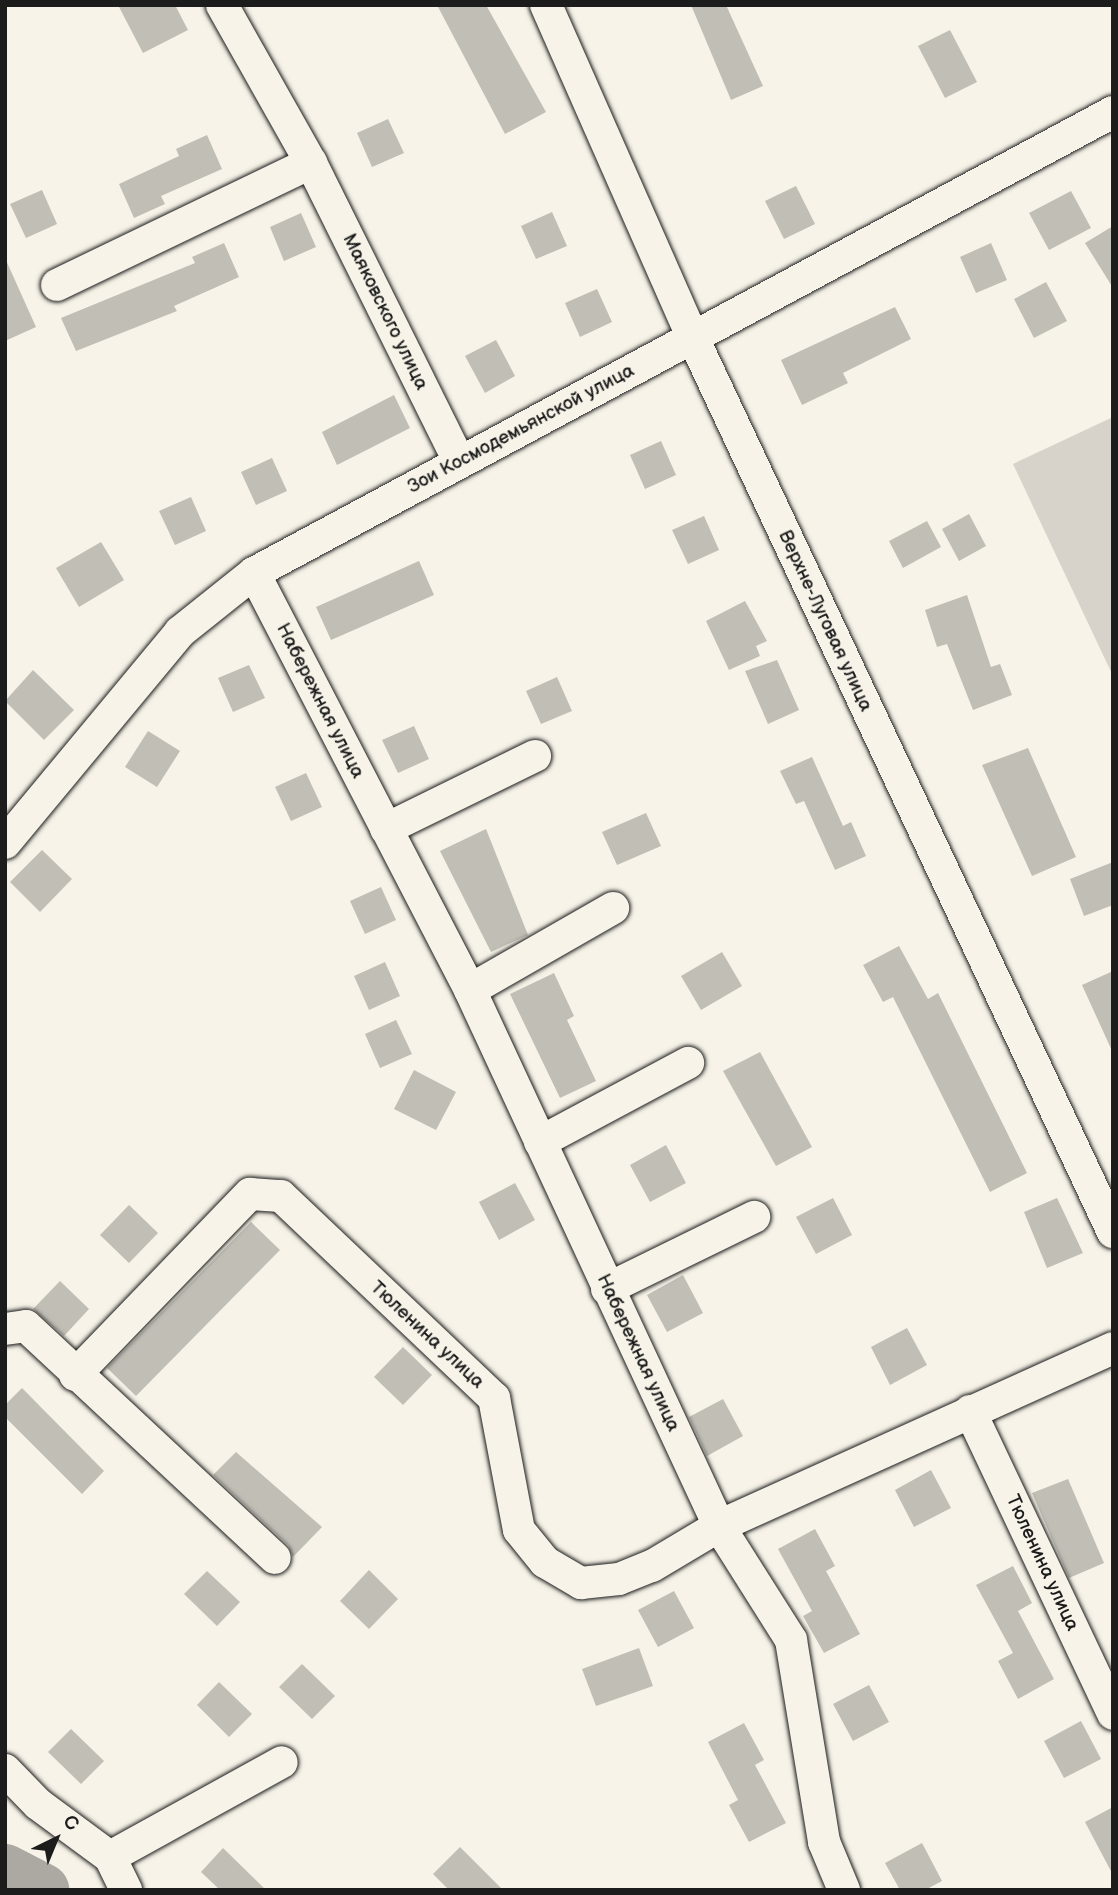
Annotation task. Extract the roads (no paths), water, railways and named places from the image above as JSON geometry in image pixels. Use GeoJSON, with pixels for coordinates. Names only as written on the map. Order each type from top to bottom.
{"type":"FeatureCollection","features":[{"type":"Feature","properties":{"kind":"street","name":"Маяковского улица"},"geometry":{"type":"LineString","coordinates":[[222,5],[311,163],[459,461]]}},
{"type":"Feature","properties":{"kind":"street","name":"Верхне-Луговая улица"},"geometry":{"type":"LineString","coordinates":[[545,5],[693,338],[1113,1233]]}},
{"type":"Feature","properties":{"kind":"street","name":"Зои Космодемьянской улица"},"geometry":{"type":"LineString","coordinates":[[5,843],[180,632],[254,573],[1113,112]]}},
{"type":"Feature","properties":{"kind":"street"},"geometry":{"type":"LineString","coordinates":[[57,285],[311,163]]}},
{"type":"Feature","properties":{"kind":"street","name":"Набережная улица"},"geometry":{"type":"LineString","coordinates":[[254,573],[470,990],[719,1526],[791,1640],[824,1842],[844,1890]]}},
{"type":"Feature","properties":{"kind":"street"},"geometry":{"type":"LineString","coordinates":[[386,829],[536,756]]}},
{"type":"Feature","properties":{"kind":"street"},"geometry":{"type":"LineString","coordinates":[[470,990],[612,908]]}},
{"type":"Feature","properties":{"kind":"street"},"geometry":{"type":"LineString","coordinates":[[540,1142],[688,1063]]}},
{"type":"Feature","properties":{"kind":"street","name":"Тюленина улица"},"geometry":{"type":"LineString","coordinates":[[75,1375],[250,1194],[281,1196],[494,1398],[519,1530],[545,1562],[581,1583],[619,1579],[652,1566],[719,1526],[1113,1348]]}},
{"type":"Feature","properties":{"kind":"street"},"geometry":{"type":"LineString","coordinates":[[607,1289],[754,1217]]}},
{"type":"Feature","properties":{"kind":"street"},"geometry":{"type":"LineString","coordinates":[[5,1329],[26,1326],[75,1375],[275,1558]]}},
{"type":"Feature","properties":{"kind":"street","name":"Тюленина улица"},"geometry":{"type":"LineString","coordinates":[[970,1411],[1113,1714]]}},
{"type":"Feature","properties":{"kind":"street"},"geometry":{"type":"LineString","coordinates":[[110,1857],[282,1762]]}},
{"type":"Feature","properties":{"kind":"street"},"geometry":{"type":"LineString","coordinates":[[5,1770],[38,1804],[110,1857],[126,1890]]}},
{"type":"Feature","properties":{"kind":"waterway"},"geometry":{"type":"LineString","coordinates":[[5,1871],[42,1890]]}}]}
